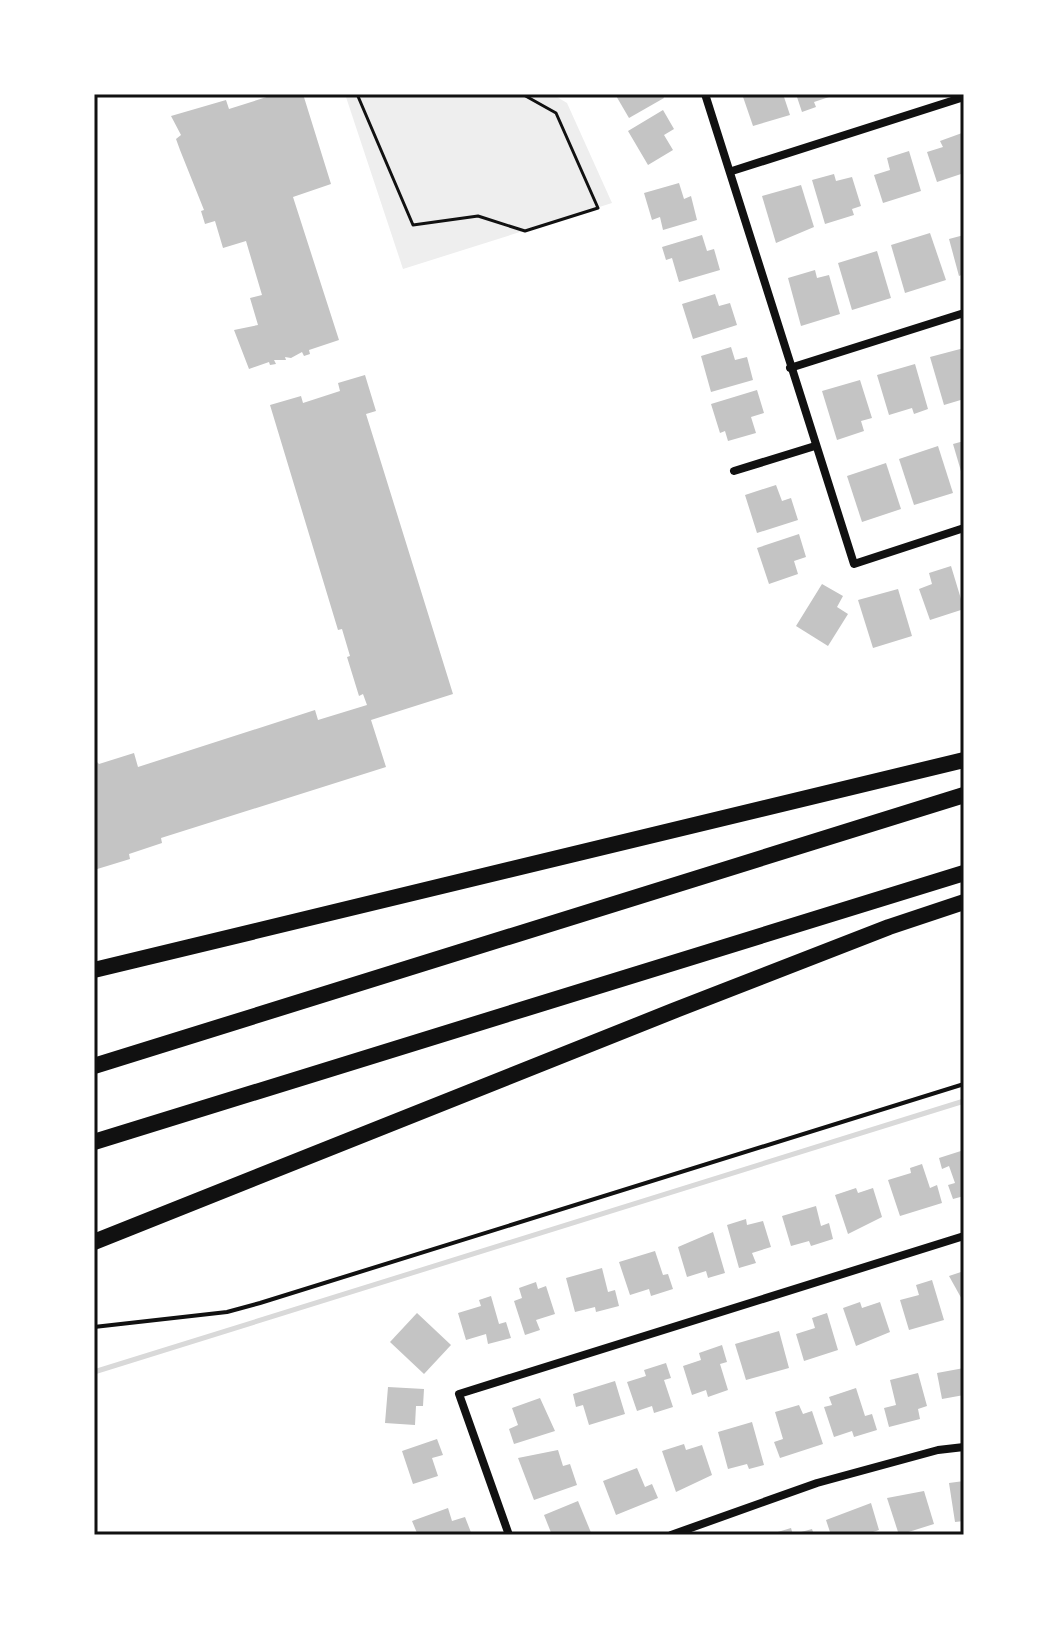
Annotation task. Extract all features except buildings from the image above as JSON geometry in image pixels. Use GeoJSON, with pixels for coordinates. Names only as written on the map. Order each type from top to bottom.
{"type":"FeatureCollection","features":[{"type":"Feature","properties":{"kind":"highway"},"geometry":{"type":"LineString","coordinates":[[94,970],[964,760]]}},
{"type":"Feature","properties":{"kind":"highway"},"geometry":{"type":"LineString","coordinates":[[94,1066],[964,795]]}},
{"type":"Feature","properties":{"kind":"highway"},"geometry":{"type":"LineString","coordinates":[[94,1142],[964,873]]}},
{"type":"Feature","properties":{"kind":"highway"},"geometry":{"type":"LineString","coordinates":[[94,1242],[673,1011],[964,902]]}},
{"type":"Feature","properties":{"kind":"street"},"geometry":{"type":"LineString","coordinates":[[705,94],[732,171],[790,368],[854,564],[964,528]]}},
{"type":"Feature","properties":{"kind":"street"},"geometry":{"type":"LineString","coordinates":[[732,171],[964,97]]}},
{"type":"Feature","properties":{"kind":"street"},"geometry":{"type":"LineString","coordinates":[[790,368],[964,313]]}},
{"type":"Feature","properties":{"kind":"street"},"geometry":{"type":"LineString","coordinates":[[734,471],[815,446]]}},
{"type":"Feature","properties":{"kind":"street"},"geometry":{"type":"LineString","coordinates":[[509,1535],[459,1394],[964,1236]]}},
{"type":"Feature","properties":{"kind":"street"},"geometry":{"type":"LineString","coordinates":[[671,1535],[817,1483],[938,1450],[964,1447]]}},
{"type":"Feature","properties":{"kind":"lane"},"geometry":{"type":"LineString","coordinates":[[94,1327],[227,1312],[260,1303],[964,1084]]}},
{"type":"Feature","properties":{"kind":"path"},"geometry":{"type":"LineString","coordinates":[[357,94],[413,225],[478,216],[525,231],[598,208],[556,113],[522,94]]}},
{"type":"Feature","properties":{"kind":"shaded area"},"geometry":{"type":"Polygon","coordinates":[[[345,94],[552,94],[567,103],[612,203],[403,269],[345,94]]]}},
{"type":"Feature","properties":{"kind":"waterway"},"geometry":{"type":"LineString","coordinates":[[94,1372],[964,1101]]}}]}
